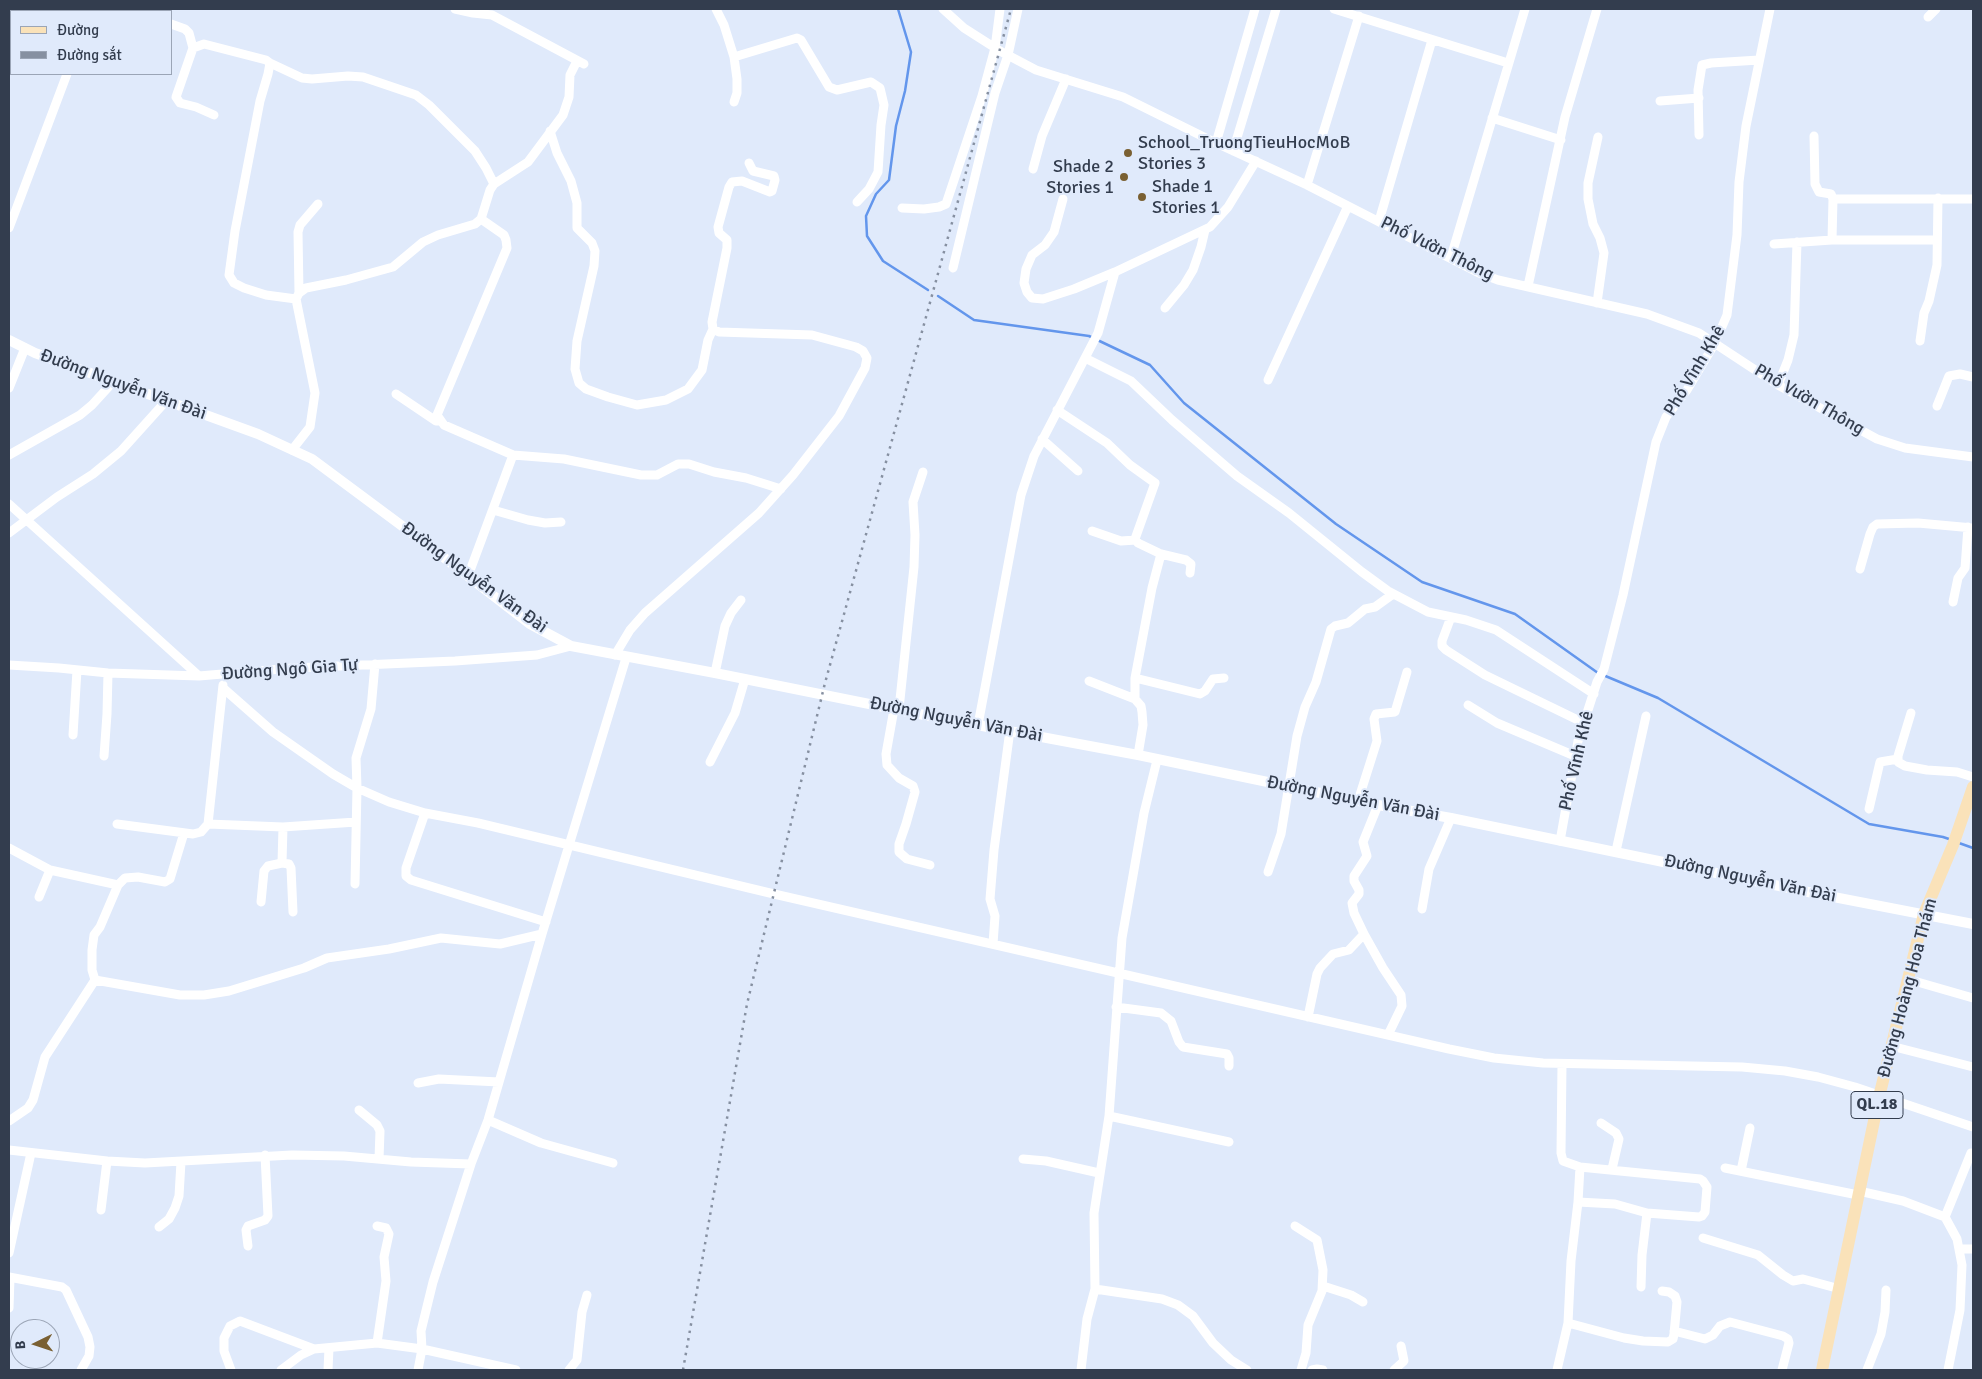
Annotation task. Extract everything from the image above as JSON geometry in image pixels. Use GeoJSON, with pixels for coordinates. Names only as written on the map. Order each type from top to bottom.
{"type":"FeatureCollection","features":[{"type":"Feature","properties":{"kind":"main road","name":"Đường Hoàng Hoa Thám"},"geometry":{"type":"LineString","coordinates":[[1822,1370],[1879,1097],[1924,914],[1955,841],[1973,787]]}},
{"type":"Feature","properties":{"kind":"street"},"geometry":{"type":"LineString","coordinates":[[270,63],[260,101],[235,231],[229,275],[234,283],[266,295],[297,296],[306,288],[346,280],[392,267],[423,242],[438,235],[475,224],[481,219],[490,190],[494,184],[528,162],[562,114],[569,97],[570,75],[581,63],[492,15],[455,9]]}},
{"type":"Feature","properties":{"kind":"street"},"geometry":{"type":"LineString","coordinates":[[716,9],[724,25],[734,57],[737,79],[737,93],[734,102]]}},
{"type":"Feature","properties":{"kind":"street","name":"Phố Vườn Thông"},"geometry":{"type":"LineString","coordinates":[[943,9],[964,28],[995,48],[1036,70],[1123,97],[1307,185],[1451,257],[1478,273],[1498,280],[1647,314],[1699,333],[1778,384],[1877,439],[1905,448],[1973,457]]}},
{"type":"Feature","properties":{"kind":"street"},"geometry":{"type":"LineString","coordinates":[[902,208],[924,210],[946,204],[972,131],[995,48],[1000,9]]}},
{"type":"Feature","properties":{"kind":"street"},"geometry":{"type":"LineString","coordinates":[[953,268],[995,93],[1008,55],[1018,9]]}},
{"type":"Feature","properties":{"kind":"street"},"geometry":{"type":"LineString","coordinates":[[1216,143],[1255,9]]}},
{"type":"Feature","properties":{"kind":"street"},"geometry":{"type":"LineString","coordinates":[[1233,151],[1276,9]]}},
{"type":"Feature","properties":{"kind":"street"},"geometry":{"type":"LineString","coordinates":[[1334,9],[1508,63]]}},
{"type":"Feature","properties":{"kind":"street"},"geometry":{"type":"LineString","coordinates":[[1451,257],[1525,9]]}},
{"type":"Feature","properties":{"kind":"street"},"geometry":{"type":"LineString","coordinates":[[1528,286],[1565,117],[1597,9]]}},
{"type":"Feature","properties":{"kind":"street","name":"Phố Vĩnh Khê"},"geometry":{"type":"LineString","coordinates":[[1560,841],[1576,756],[1597,682],[1604,669],[1623,594],[1656,442],[1666,417],[1686,390],[1715,343],[1727,315],[1737,235],[1739,182],[1746,126],[1770,9]]}},
{"type":"Feature","properties":{"kind":"street"},"geometry":{"type":"LineString","coordinates":[[1928,17],[1936,9]]}},
{"type":"Feature","properties":{"kind":"street"},"geometry":{"type":"LineString","coordinates":[[1307,185],[1359,16]]}},
{"type":"Feature","properties":{"kind":"street"},"geometry":{"type":"LineString","coordinates":[[172,24],[185,29],[189,33],[193,48],[176,97],[180,103],[196,107],[214,115]]}},
{"type":"Feature","properties":{"kind":"street"},"geometry":{"type":"LineString","coordinates":[[734,57],[797,38],[801,40],[829,87],[837,90],[871,82],[880,88],[884,105],[878,172],[869,189],[857,202]]}},
{"type":"Feature","properties":{"kind":"street"},"geometry":{"type":"LineString","coordinates":[[1379,221],[1432,40]]}},
{"type":"Feature","properties":{"kind":"street"},"geometry":{"type":"LineString","coordinates":[[193,48],[204,44],[266,60],[302,78],[363,77],[416,95],[429,105],[474,151],[494,184]]}},
{"type":"Feature","properties":{"kind":"street"},"geometry":{"type":"LineString","coordinates":[[1699,135],[1700,69],[1702,65],[1759,60]]}},
{"type":"Feature","properties":{"kind":"street"},"geometry":{"type":"LineString","coordinates":[[9,228],[67,75]]}},
{"type":"Feature","properties":{"kind":"street"},"geometry":{"type":"LineString","coordinates":[[1033,170],[1042,136],[1066,79]]}},
{"type":"Feature","properties":{"kind":"street"},"geometry":{"type":"LineString","coordinates":[[1660,101],[1699,98]]}},
{"type":"Feature","properties":{"kind":"street"},"geometry":{"type":"LineString","coordinates":[[1492,118],[1561,140]]}},
{"type":"Feature","properties":{"kind":"street"},"geometry":{"type":"LineString","coordinates":[[550,131],[571,181],[577,203],[577,228],[592,243],[596,258],[577,341],[575,369],[580,383],[586,389],[638,405],[666,400],[688,389],[702,370],[708,340],[713,329],[712,322],[727,244],[725,237],[719,234],[718,227],[729,187],[732,182],[736,181],[770,192],[775,180],[774,176],[753,171],[749,163]]}},
{"type":"Feature","properties":{"kind":"street"},"geometry":{"type":"LineString","coordinates":[[1814,136],[1815,184],[1819,192],[1831,194],[1833,198],[1832,240]]}},
{"type":"Feature","properties":{"kind":"street"},"geometry":{"type":"LineString","coordinates":[[1597,303],[1604,253],[1600,238],[1593,224],[1588,199],[1588,183],[1598,137]]}},
{"type":"Feature","properties":{"kind":"street"},"geometry":{"type":"LineString","coordinates":[[1063,199],[1054,232],[1045,245],[1032,255],[1026,269],[1024,283],[1027,292],[1032,298],[1043,299],[1074,289],[1115,272],[1210,227],[1228,207],[1256,161]]}},
{"type":"Feature","properties":{"kind":"street"},"geometry":{"type":"LineString","coordinates":[[1833,198],[1973,199]]}},
{"type":"Feature","properties":{"kind":"street"},"geometry":{"type":"LineString","coordinates":[[1920,341],[1924,312],[1929,301],[1937,265],[1938,198]]}},
{"type":"Feature","properties":{"kind":"street"},"geometry":{"type":"LineString","coordinates":[[292,450],[310,427],[315,394],[297,296],[298,232],[300,225],[318,204]]}},
{"type":"Feature","properties":{"kind":"street"},"geometry":{"type":"LineString","coordinates":[[1268,380],[1348,206]]}},
{"type":"Feature","properties":{"kind":"street"},"geometry":{"type":"LineString","coordinates":[[481,219],[504,235],[507,248],[440,409],[438,415],[444,426],[513,455],[564,459],[641,475],[657,475],[678,464],[689,464],[781,489]]}},
{"type":"Feature","properties":{"kind":"street"},"geometry":{"type":"LineString","coordinates":[[1165,308],[1184,285],[1193,270],[1205,230]]}},
{"type":"Feature","properties":{"kind":"street"},"geometry":{"type":"LineString","coordinates":[[1774,244],[1832,240],[1937,240]]}},
{"type":"Feature","properties":{"kind":"street"},"geometry":{"type":"LineString","coordinates":[[1778,384],[1788,360],[1794,335],[1797,242]]}},
{"type":"Feature","properties":{"kind":"street"},"geometry":{"type":"LineString","coordinates":[[978,724],[1021,495],[1034,456],[1042,439],[1098,333],[1115,272]]}},
{"type":"Feature","properties":{"kind":"street"},"geometry":{"type":"LineString","coordinates":[[615,656],[630,630],[645,612],[759,513],[781,489],[839,416],[865,368],[867,358],[864,351],[812,335],[719,332],[713,329]]}},
{"type":"Feature","properties":{"kind":"street","name":"Đường Nguyễn Văn Đài"},"geometry":{"type":"LineString","coordinates":[[9,340],[113,382],[258,434],[312,459],[530,624],[571,646],[615,656],[715,673],[1138,755],[1973,924]]}},
{"type":"Feature","properties":{"kind":"street"},"geometry":{"type":"LineString","coordinates":[[9,388],[25,348]]}},
{"type":"Feature","properties":{"kind":"street"},"geometry":{"type":"LineString","coordinates":[[1085,358],[1131,381],[1179,427],[1237,476],[1289,513],[1362,572],[1393,594],[1428,612],[1466,620],[1496,630],[1594,694]]}},
{"type":"Feature","properties":{"kind":"street"},"geometry":{"type":"LineString","coordinates":[[1936,406],[1949,376],[1960,374],[1973,377]]}},
{"type":"Feature","properties":{"kind":"street"},"geometry":{"type":"LineString","coordinates":[[9,455],[80,415],[113,382]]}},
{"type":"Feature","properties":{"kind":"street"},"geometry":{"type":"LineString","coordinates":[[396,394],[436,421],[440,421]]}},
{"type":"Feature","properties":{"kind":"street"},"geometry":{"type":"LineString","coordinates":[[9,534],[56,497],[92,474],[121,451],[166,401]]}},
{"type":"Feature","properties":{"kind":"street"},"geometry":{"type":"LineString","coordinates":[[1057,410],[1107,443],[1130,466],[1155,483],[1135,534],[1136,540]]}},
{"type":"Feature","properties":{"kind":"street"},"geometry":{"type":"LineString","coordinates":[[1042,439],[1078,471]]}},
{"type":"Feature","properties":{"kind":"street"},"geometry":{"type":"LineString","coordinates":[[468,576],[513,455]]}},
{"type":"Feature","properties":{"kind":"street"},"geometry":{"type":"LineString","coordinates":[[923,472],[913,502],[914,567],[896,709],[886,754],[887,764],[899,778],[913,786],[915,792],[898,852],[907,860],[930,865]]}},
{"type":"Feature","properties":{"kind":"street"},"geometry":{"type":"LineString","coordinates":[[9,504],[199,676]]}},
{"type":"Feature","properties":{"kind":"street"},"geometry":{"type":"LineString","coordinates":[[494,510],[536,522],[561,522]]}},
{"type":"Feature","properties":{"kind":"street"},"geometry":{"type":"LineString","coordinates":[[1860,569],[1870,534],[1873,527],[1877,524],[1918,522],[1971,528],[1965,568],[1958,578],[1953,602]]}},
{"type":"Feature","properties":{"kind":"street"},"geometry":{"type":"LineString","coordinates":[[1092,531],[1121,541],[1136,540],[1161,554],[1186,560],[1191,564],[1190,573]]}},
{"type":"Feature","properties":{"kind":"street"},"geometry":{"type":"LineString","coordinates":[[1135,700],[1135,678],[1152,588],[1161,554]]}},
{"type":"Feature","properties":{"kind":"street"},"geometry":{"type":"LineString","coordinates":[[1268,872],[1281,834],[1297,736],[1304,707],[1316,682],[1332,629],[1335,626],[1348,622],[1365,608],[1375,608],[1393,594]]}},
{"type":"Feature","properties":{"kind":"street"},"geometry":{"type":"LineString","coordinates":[[715,673],[725,626],[731,613],[741,600]]}},
{"type":"Feature","properties":{"kind":"street"},"geometry":{"type":"LineString","coordinates":[[1451,617],[1442,641],[1442,646],[1446,650],[1485,675],[1584,723]]}},
{"type":"Feature","properties":{"kind":"street","name":"Đường Ngô Gia Tự"},"geometry":{"type":"LineString","coordinates":[[9,665],[108,673],[199,676],[293,668],[537,654],[571,646]]}},
{"type":"Feature","properties":{"kind":"street"},"geometry":{"type":"LineString","coordinates":[[418,1370],[422,1349],[422,1331],[433,1282],[500,1082],[542,934],[626,658]]}},
{"type":"Feature","properties":{"kind":"street"},"geometry":{"type":"LineString","coordinates":[[355,884],[358,788],[356,758],[371,709],[376,664]]}},
{"type":"Feature","properties":{"kind":"street"},"geometry":{"type":"LineString","coordinates":[[73,735],[77,670]]}},
{"type":"Feature","properties":{"kind":"street"},"geometry":{"type":"LineString","coordinates":[[1358,800],[1376,741],[1374,719],[1376,714],[1396,712],[1407,672]]}},
{"type":"Feature","properties":{"kind":"street"},"geometry":{"type":"LineString","coordinates":[[104,756],[108,714],[108,673]]}},
{"type":"Feature","properties":{"kind":"street"},"geometry":{"type":"LineString","coordinates":[[117,824],[193,834],[206,829],[224,675]]}},
{"type":"Feature","properties":{"kind":"street"},"geometry":{"type":"LineString","coordinates":[[1135,678],[1200,694],[1205,692],[1213,679],[1224,678]]}},
{"type":"Feature","properties":{"kind":"street"},"geometry":{"type":"LineString","coordinates":[[710,762],[735,713],[745,679]]}},
{"type":"Feature","properties":{"kind":"street"},"geometry":{"type":"LineString","coordinates":[[1089,681],[1135,700],[1141,706],[1143,725],[1138,755]]}},
{"type":"Feature","properties":{"kind":"street"},"geometry":{"type":"LineString","coordinates":[[223,688],[280,737],[306,756],[358,788],[389,802],[425,813],[1308,1017],[1494,1058],[1562,1064],[1742,1067],[1785,1071],[1818,1077],[1855,1087],[1879,1097],[1973,1127]]}},
{"type":"Feature","properties":{"kind":"street"},"geometry":{"type":"LineString","coordinates":[[1468,705],[1498,723],[1576,756]]}},
{"type":"Feature","properties":{"kind":"street"},"geometry":{"type":"LineString","coordinates":[[1911,713],[1898,762],[1905,766],[1927,770],[1957,772],[1973,778]]}},
{"type":"Feature","properties":{"kind":"street"},"geometry":{"type":"LineString","coordinates":[[1616,851],[1646,716]]}},
{"type":"Feature","properties":{"kind":"street"},"geometry":{"type":"LineString","coordinates":[[993,944],[995,916],[990,899],[993,859],[1010,730]]}},
{"type":"Feature","properties":{"kind":"street"},"geometry":{"type":"LineString","coordinates":[[1869,809],[1880,762],[1898,759]]}},
{"type":"Feature","properties":{"kind":"street"},"geometry":{"type":"LineString","coordinates":[[1082,1370],[1087,1319],[1095,1288],[1094,1213],[1108,1116],[1124,920],[1144,814],[1157,760]]}},
{"type":"Feature","properties":{"kind":"street"},"geometry":{"type":"LineString","coordinates":[[1378,805],[1363,842],[1367,856],[1353,878],[1359,890],[1353,900],[1353,908],[1364,934],[1402,1000],[1399,1013],[1388,1035]]}},
{"type":"Feature","properties":{"kind":"street"},"geometry":{"type":"LineString","coordinates":[[425,813],[406,868],[406,876],[411,880],[429,886],[546,922]]}},
{"type":"Feature","properties":{"kind":"street"},"geometry":{"type":"LineString","coordinates":[[1422,909],[1429,869],[1451,818]]}},
{"type":"Feature","properties":{"kind":"street"},"geometry":{"type":"LineString","coordinates":[[208,824],[282,827],[356,822]]}},
{"type":"Feature","properties":{"kind":"street"},"geometry":{"type":"LineString","coordinates":[[282,827],[282,864]]}},
{"type":"Feature","properties":{"kind":"street"},"geometry":{"type":"LineString","coordinates":[[9,1121],[19,1115],[30,1104],[45,1057],[95,980],[92,970],[94,936],[100,927],[118,885],[125,878],[138,877],[165,882],[170,879],[184,833]]}},
{"type":"Feature","properties":{"kind":"street"},"geometry":{"type":"LineString","coordinates":[[9,848],[50,870],[118,885]]}},
{"type":"Feature","properties":{"kind":"street"},"geometry":{"type":"LineString","coordinates":[[261,902],[264,871],[268,866],[289,864],[291,868],[293,912]]}},
{"type":"Feature","properties":{"kind":"street"},"geometry":{"type":"LineString","coordinates":[[39,897],[50,870]]}},
{"type":"Feature","properties":{"kind":"street"},"geometry":{"type":"LineString","coordinates":[[95,980],[180,995],[204,995],[229,991],[304,968],[327,958],[389,949],[441,938],[500,944],[542,934]]}},
{"type":"Feature","properties":{"kind":"street"},"geometry":{"type":"LineString","coordinates":[[1308,1017],[1320,968],[1333,954],[1349,950],[1364,934]]}},
{"type":"Feature","properties":{"kind":"street"},"geometry":{"type":"LineString","coordinates":[[1907,980],[1973,998]]}},
{"type":"Feature","properties":{"kind":"street"},"geometry":{"type":"LineString","coordinates":[[1116,1007],[1161,1013],[1171,1021],[1179,1042],[1183,1047],[1227,1054],[1229,1066]]}},
{"type":"Feature","properties":{"kind":"street"},"geometry":{"type":"LineString","coordinates":[[1891,1046],[1973,1067]]}},
{"type":"Feature","properties":{"kind":"street"},"geometry":{"type":"LineString","coordinates":[[1562,1064],[1561,1153],[1563,1161],[1580,1167],[1700,1179],[1706,1183],[1705,1212],[1702,1216],[1647,1213],[1614,1204],[1578,1202]]}},
{"type":"Feature","properties":{"kind":"street"},"geometry":{"type":"LineString","coordinates":[[418,1083],[439,1079],[500,1082]]}},
{"type":"Feature","properties":{"kind":"street"},"geometry":{"type":"LineString","coordinates":[[359,1110],[377,1125],[380,1131],[379,1159]]}},
{"type":"Feature","properties":{"kind":"street"},"geometry":{"type":"LineString","coordinates":[[1108,1116],[1229,1142]]}},
{"type":"Feature","properties":{"kind":"street"},"geometry":{"type":"LineString","coordinates":[[488,1120],[541,1142],[613,1164]]}},
{"type":"Feature","properties":{"kind":"street"},"geometry":{"type":"LineString","coordinates":[[1601,1123],[1616,1133],[1618,1139],[1612,1169]]}},
{"type":"Feature","properties":{"kind":"street"},"geometry":{"type":"LineString","coordinates":[[1740,1171],[1750,1128]]}},
{"type":"Feature","properties":{"kind":"street"},"geometry":{"type":"LineString","coordinates":[[9,1150],[108,1161],[181,1162],[265,1155],[344,1156],[411,1162],[471,1164]]}},
{"type":"Feature","properties":{"kind":"street"},"geometry":{"type":"LineString","coordinates":[[9,1253],[11,1228],[31,1153]]}},
{"type":"Feature","properties":{"kind":"street"},"geometry":{"type":"LineString","coordinates":[[1945,1217],[1972,1153]]}},
{"type":"Feature","properties":{"kind":"street"},"geometry":{"type":"LineString","coordinates":[[248,1246],[246,1230],[248,1226],[265,1220],[268,1216],[265,1155]]}},
{"type":"Feature","properties":{"kind":"street"},"geometry":{"type":"LineString","coordinates":[[1023,1159],[1046,1161],[1099,1173]]}},
{"type":"Feature","properties":{"kind":"street"},"geometry":{"type":"LineString","coordinates":[[101,1210],[108,1161]]}},
{"type":"Feature","properties":{"kind":"street"},"geometry":{"type":"LineString","coordinates":[[160,1227],[168,1219],[178,1202],[181,1162]]}},
{"type":"Feature","properties":{"kind":"street"},"geometry":{"type":"LineString","coordinates":[[1556,1370],[1568,1323],[1571,1261],[1580,1167]]}},
{"type":"Feature","properties":{"kind":"street"},"geometry":{"type":"LineString","coordinates":[[1725,1168],[1903,1201],[1945,1217],[1957,1239],[1962,1265],[1960,1310],[1953,1353],[1948,1370]]}},
{"type":"Feature","properties":{"kind":"street"},"geometry":{"type":"LineString","coordinates":[[1641,1287],[1642,1255],[1647,1213]]}},
{"type":"Feature","properties":{"kind":"street"},"geometry":{"type":"LineString","coordinates":[[376,1226],[386,1228],[389,1234],[384,1257],[386,1281],[377,1343]]}},
{"type":"Feature","properties":{"kind":"street"},"geometry":{"type":"LineString","coordinates":[[1295,1226],[1316,1240],[1323,1270],[1323,1286],[1308,1325],[1306,1353],[1301,1370]]}},
{"type":"Feature","properties":{"kind":"street"},"geometry":{"type":"LineString","coordinates":[[1703,1238],[1758,1255],[1793,1281],[1803,1279],[1840,1289]]}},
{"type":"Feature","properties":{"kind":"street"},"geometry":{"type":"LineString","coordinates":[[1960,1249],[1973,1249]]}},
{"type":"Feature","properties":{"kind":"street"},"geometry":{"type":"LineString","coordinates":[[9,1308],[9,1278],[62,1287],[66,1290],[88,1337],[90,1347],[89,1356],[81,1370]]}},
{"type":"Feature","properties":{"kind":"street"},"geometry":{"type":"LineString","coordinates":[[1323,1286],[1351,1295],[1363,1302]]}},
{"type":"Feature","properties":{"kind":"street"},"geometry":{"type":"LineString","coordinates":[[1095,1288],[1162,1299],[1178,1305],[1194,1316],[1214,1344],[1231,1360],[1247,1370]]}},
{"type":"Feature","properties":{"kind":"street"},"geometry":{"type":"LineString","coordinates":[[1867,1370],[1881,1334],[1886,1290]]}},
{"type":"Feature","properties":{"kind":"street"},"geometry":{"type":"LineString","coordinates":[[1568,1323],[1624,1338],[1668,1342],[1672,1339],[1674,1331],[1677,1302],[1675,1296],[1669,1292],[1662,1291]]}},
{"type":"Feature","properties":{"kind":"street"},"geometry":{"type":"LineString","coordinates":[[569,1370],[576,1360],[582,1312],[587,1295]]}},
{"type":"Feature","properties":{"kind":"street"},"geometry":{"type":"LineString","coordinates":[[231,1370],[224,1351],[224,1338],[230,1326],[240,1321],[314,1348],[377,1343],[422,1349],[516,1370]]}},
{"type":"Feature","properties":{"kind":"street"},"geometry":{"type":"LineString","coordinates":[[1674,1331],[1705,1339],[1713,1335],[1720,1326],[1730,1322],[1783,1336],[1788,1339],[1789,1343],[1782,1370]]}},
{"type":"Feature","properties":{"kind":"street"},"geometry":{"type":"LineString","coordinates":[[1394,1370],[1404,1361],[1401,1346]]}},
{"type":"Feature","properties":{"kind":"street"},"geometry":{"type":"LineString","coordinates":[[281,1370],[314,1348]]}},
{"type":"Feature","properties":{"kind":"street"},"geometry":{"type":"LineString","coordinates":[[328,1370],[329,1348]]}},
{"type":"Feature","properties":{"kind":"street"},"geometry":{"type":"LineString","coordinates":[[1312,1370],[1323,1370]]}},
{"type":"Feature","properties":{"kind":"waterway"},"geometry":{"type":"LineString","coordinates":[[898,9],[911,52],[905,91],[896,126],[889,180],[876,194],[866,216],[867,236],[883,261],[928,290]]}},
{"type":"Feature","properties":{"kind":"waterway"},"geometry":{"type":"LineString","coordinates":[[938,296],[974,320],[1089,336],[1150,365],[1184,403],[1336,524],[1422,582],[1515,614],[1598,673]]}},
{"type":"Feature","properties":{"kind":"waterway"},"geometry":{"type":"LineString","coordinates":[[1603,675],[1658,698],[1869,824],[1952,840]]}},
{"type":"Feature","properties":{"kind":"waterway"},"geometry":{"type":"LineString","coordinates":[[1959,843],[1973,848]]}},
{"type":"Feature","properties":{"kind":"railway"},"geometry":{"type":"LineString","coordinates":[[683,1370],[747,1004],[825,683],[1011,9]]}},
{"type":"Feature","properties":{"kind":"place","name":"School_TruongTieuHocMoB Stories 3"},"geometry":{"type":"Point","coordinates":[1128,153]}},
{"type":"Feature","properties":{"kind":"place","name":"Shade 2 Stories 1"},"geometry":{"type":"Point","coordinates":[1124,177]}},
{"type":"Feature","properties":{"kind":"place","name":"Shade 1 Stories 1"},"geometry":{"type":"Point","coordinates":[1142,197]}}]}
